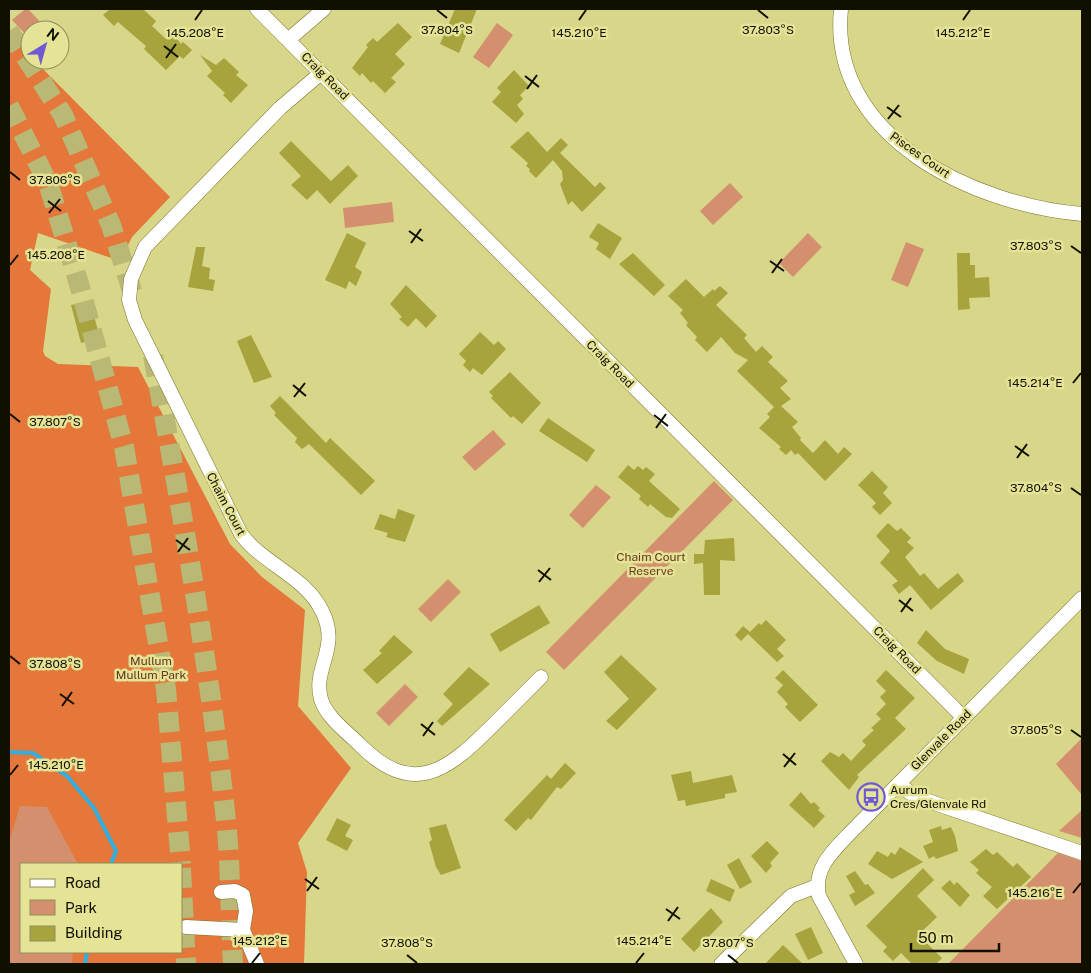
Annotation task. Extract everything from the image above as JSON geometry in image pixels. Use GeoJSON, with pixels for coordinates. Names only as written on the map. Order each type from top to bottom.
{"type":"FeatureCollection","features":[{"type":"Feature","properties":{"kind":"street","name":"Craig Road"},"geometry":{"type":"LineString","coordinates":[[257,9],[964,718]]}},
{"type":"Feature","properties":{"kind":"street"},"geometry":{"type":"LineString","coordinates":[[291,42],[324,9]]}},
{"type":"Feature","properties":{"kind":"street","name":"Pisces Court"},"geometry":{"type":"LineString","coordinates":[[841,9],[840,35],[848,68],[866,106],[886,131],[924,161],[973,188],[1033,208],[1082,214]]}},
{"type":"Feature","properties":{"kind":"street","name":"Chaim Court"},"geometry":{"type":"LineString","coordinates":[[319,70],[145,247],[133,272],[129,289],[134,320],[241,534],[260,555],[310,592],[323,612],[328,627],[329,644],[318,686],[321,701],[334,720],[375,759],[391,769],[413,773],[433,771],[450,764],[466,752],[541,677]]}},
{"type":"Feature","properties":{"kind":"street","name":"Glenvale Road"},"geometry":{"type":"LineString","coordinates":[[817,886],[819,871],[836,847],[1082,598]]}},
{"type":"Feature","properties":{"kind":"street"},"geometry":{"type":"LineString","coordinates":[[899,783],[910,793],[925,800],[1082,853]]}},
{"type":"Feature","properties":{"kind":"street"},"geometry":{"type":"LineString","coordinates":[[721,964],[791,896],[817,886],[824,906],[856,964]]}},
{"type":"Feature","properties":{"kind":"street"},"geometry":{"type":"LineString","coordinates":[[221,892],[235,891],[243,895],[246,902],[243,930],[257,964]]}},
{"type":"Feature","properties":{"kind":"street"},"geometry":{"type":"LineString","coordinates":[[186,927],[243,930]]}},
{"type":"Feature","properties":{"kind":"green space"},"geometry":{"type":"Polygon","coordinates":[[[25,9],[28,9],[38,20],[20,20],[20,28],[12,20],[25,9]]]}},
{"type":"Feature","properties":{"kind":"green space"},"geometry":{"type":"Polygon","coordinates":[[[497,23],[513,35],[489,68],[473,57],[497,23]]]}},
{"type":"Feature","properties":{"kind":"green space","name":"Mullum Mullum Park"},"geometry":{"type":"Polygon","coordinates":[[[9,34],[20,46],[20,70],[44,70],[170,197],[132,237],[120,261],[38,233],[30,270],[51,289],[43,351],[45,356],[58,364],[138,367],[230,544],[262,577],[305,610],[298,706],[351,768],[298,843],[307,872],[304,964],[72,964],[73,953],[182,953],[182,863],[77,863],[47,807],[20,806],[9,842],[9,34]]]}},
{"type":"Feature","properties":{"kind":"green space"},"geometry":{"type":"Polygon","coordinates":[[[730,183],[743,197],[713,225],[700,211],[730,183]]]}},
{"type":"Feature","properties":{"kind":"green space"},"geometry":{"type":"Polygon","coordinates":[[[392,202],[394,222],[345,228],[343,208],[392,202]]]}},
{"type":"Feature","properties":{"kind":"green space"},"geometry":{"type":"Polygon","coordinates":[[[808,233],[822,247],[793,277],[779,263],[808,233]]]}},
{"type":"Feature","properties":{"kind":"green space"},"geometry":{"type":"Polygon","coordinates":[[[906,242],[924,249],[908,287],[891,280],[906,242]]]}},
{"type":"Feature","properties":{"kind":"green space"},"geometry":{"type":"Polygon","coordinates":[[[493,430],[506,444],[475,471],[462,457],[493,430]]]}},
{"type":"Feature","properties":{"kind":"green space","name":"Chaim Court Reserve"},"geometry":{"type":"Polygon","coordinates":[[[714,481],[733,500],[564,670],[546,652],[714,481]]]}},
{"type":"Feature","properties":{"kind":"green space"},"geometry":{"type":"Polygon","coordinates":[[[596,485],[611,497],[583,528],[569,515],[596,485]]]}},
{"type":"Feature","properties":{"kind":"green space"},"geometry":{"type":"Polygon","coordinates":[[[448,579],[461,592],[431,622],[418,609],[448,579]]]}},
{"type":"Feature","properties":{"kind":"green space"},"geometry":{"type":"Polygon","coordinates":[[[405,684],[418,697],[389,726],[376,713],[405,684]]]}},
{"type":"Feature","properties":{"kind":"green space"},"geometry":{"type":"Polygon","coordinates":[[[1082,738],[1082,795],[1056,764],[1082,738]]]}},
{"type":"Feature","properties":{"kind":"green space"},"geometry":{"type":"Polygon","coordinates":[[[9,754],[104,863],[20,863],[20,953],[83,953],[82,964],[9,964],[9,754]]]}},
{"type":"Feature","properties":{"kind":"green space"},"geometry":{"type":"Polygon","coordinates":[[[1082,810],[1082,838],[1059,831],[1082,810]]]}},
{"type":"Feature","properties":{"kind":"green space"},"geometry":{"type":"Polygon","coordinates":[[[1058,853],[1082,861],[1082,964],[948,964],[1058,853]]]}},
{"type":"Feature","properties":{"kind":"building"},"geometry":{"type":"Polygon","coordinates":[[[110,9],[143,9],[156,21],[152,26],[166,39],[172,33],[181,44],[183,42],[192,50],[183,59],[180,56],[166,70],[144,49],[146,46],[118,22],[114,26],[103,15],[110,9]]]}},
{"type":"Feature","properties":{"kind":"building"},"geometry":{"type":"Polygon","coordinates":[[[455,9],[477,9],[459,53],[440,44],[455,9]]]}},
{"type":"Feature","properties":{"kind":"building"},"geometry":{"type":"Polygon","coordinates":[[[398,23],[412,37],[395,54],[405,64],[391,78],[396,82],[385,93],[373,81],[371,83],[362,73],[360,76],[352,68],[368,47],[366,45],[373,38],[377,42],[398,23]]]}},
{"type":"Feature","properties":{"kind":"building"},"geometry":{"type":"Polygon","coordinates":[[[200,55],[216,65],[224,58],[239,72],[236,75],[248,85],[231,103],[223,95],[225,93],[207,76],[212,71],[200,55]]]}},
{"type":"Feature","properties":{"kind":"building"},"geometry":{"type":"Polygon","coordinates":[[[514,70],[529,86],[520,95],[523,99],[517,105],[524,114],[516,123],[492,102],[501,92],[497,88],[514,70]]]}},
{"type":"Feature","properties":{"kind":"building"},"geometry":{"type":"Polygon","coordinates":[[[528,131],[547,152],[561,138],[568,145],[560,153],[595,187],[600,182],[606,188],[582,212],[572,201],[568,205],[560,184],[563,180],[562,171],[553,160],[536,178],[526,166],[528,163],[510,147],[528,131]]]}},
{"type":"Feature","properties":{"kind":"building"},"geometry":{"type":"Polygon","coordinates":[[[291,141],[331,181],[348,165],[358,176],[330,204],[317,190],[307,200],[291,185],[301,176],[279,153],[291,141]]]}},
{"type":"Feature","properties":{"kind":"building"},"geometry":{"type":"Polygon","coordinates":[[[598,223],[622,238],[610,259],[596,249],[599,243],[589,237],[598,223]]]}},
{"type":"Feature","properties":{"kind":"building"},"geometry":{"type":"Polygon","coordinates":[[[347,233],[366,243],[355,267],[362,272],[356,286],[349,281],[346,289],[325,280],[347,233]]]}},
{"type":"Feature","properties":{"kind":"building"},"geometry":{"type":"Polygon","coordinates":[[[196,247],[205,247],[202,266],[210,268],[209,279],[215,280],[213,291],[188,287],[196,247]]]}},
{"type":"Feature","properties":{"kind":"building"},"geometry":{"type":"Polygon","coordinates":[[[633,253],[665,285],[654,296],[619,264],[633,253]]]}},
{"type":"Feature","properties":{"kind":"building"},"geometry":{"type":"Polygon","coordinates":[[[957,253],[970,253],[970,265],[975,265],[975,278],[989,277],[990,297],[969,298],[970,309],[958,310],[957,253]]]}},
{"type":"Feature","properties":{"kind":"building"},"geometry":{"type":"Polygon","coordinates":[[[686,279],[704,297],[720,286],[728,293],[716,305],[747,335],[744,338],[756,352],[762,346],[773,357],[768,362],[788,381],[780,388],[791,399],[781,406],[798,422],[792,427],[801,438],[800,440],[813,453],[825,440],[838,454],[844,447],[852,454],[825,481],[798,453],[795,455],[791,450],[786,455],[779,449],[781,447],[759,428],[770,417],[767,414],[774,407],[737,371],[748,360],[735,353],[721,337],[707,352],[695,340],[697,337],[686,325],[688,323],[680,313],[683,310],[668,296],[686,279]]]}},
{"type":"Feature","properties":{"kind":"building"},"geometry":{"type":"Polygon","coordinates":[[[406,285],[437,316],[426,328],[416,318],[408,327],[399,319],[402,317],[390,304],[406,285]]]}},
{"type":"Feature","properties":{"kind":"building"},"geometry":{"type":"Polygon","coordinates":[[[90,301],[100,338],[81,343],[71,305],[90,301]]]}},
{"type":"Feature","properties":{"kind":"building"},"geometry":{"type":"Polygon","coordinates":[[[480,332],[494,345],[498,341],[506,349],[482,375],[473,368],[470,372],[463,365],[466,361],[459,354],[480,332]]]}},
{"type":"Feature","properties":{"kind":"building"},"geometry":{"type":"Polygon","coordinates":[[[251,335],[272,377],[254,383],[237,341],[251,335]]]}},
{"type":"Feature","properties":{"kind":"building"},"geometry":{"type":"Polygon","coordinates":[[[510,372],[541,403],[522,424],[513,416],[511,418],[491,398],[493,396],[489,392],[510,372]]]}},
{"type":"Feature","properties":{"kind":"building"},"geometry":{"type":"Polygon","coordinates":[[[280,396],[326,443],[330,438],[375,481],[361,495],[309,444],[302,449],[295,442],[297,438],[274,415],[276,413],[270,406],[280,396]]]}},
{"type":"Feature","properties":{"kind":"building"},"geometry":{"type":"Polygon","coordinates":[[[548,418],[595,450],[587,462],[539,431],[548,418]]]}},
{"type":"Feature","properties":{"kind":"building"},"geometry":{"type":"Polygon","coordinates":[[[628,465],[634,470],[638,466],[643,470],[646,467],[655,474],[649,481],[680,509],[672,518],[666,517],[650,504],[648,507],[639,499],[641,496],[618,477],[628,465]]]}},
{"type":"Feature","properties":{"kind":"building"},"geometry":{"type":"Polygon","coordinates":[[[872,471],[888,487],[883,493],[892,503],[880,515],[872,507],[876,503],[858,485],[872,471]]]}},
{"type":"Feature","properties":{"kind":"building"},"geometry":{"type":"Polygon","coordinates":[[[398,509],[415,515],[405,542],[386,537],[388,533],[374,529],[380,514],[395,519],[398,509]]]}},
{"type":"Feature","properties":{"kind":"building"},"geometry":{"type":"Polygon","coordinates":[[[888,523],[897,531],[901,528],[911,538],[907,542],[914,548],[905,557],[920,576],[924,573],[938,589],[958,573],[964,581],[931,610],[910,585],[899,594],[892,585],[898,581],[880,563],[890,551],[876,536],[888,523]]]}},
{"type":"Feature","properties":{"kind":"building"},"geometry":{"type":"Polygon","coordinates":[[[734,538],[735,561],[720,560],[720,595],[704,595],[703,563],[694,564],[694,554],[704,554],[705,540],[734,538]]]}},
{"type":"Feature","properties":{"kind":"building"},"geometry":{"type":"Polygon","coordinates":[[[539,605],[550,623],[500,652],[490,634],[539,605]]]}},
{"type":"Feature","properties":{"kind":"building"},"geometry":{"type":"Polygon","coordinates":[[[766,620],[786,640],[777,649],[784,656],[777,662],[748,634],[741,641],[735,635],[743,626],[750,632],[759,623],[761,625],[766,620]]]}},
{"type":"Feature","properties":{"kind":"building"},"geometry":{"type":"Polygon","coordinates":[[[926,630],[945,649],[969,659],[964,674],[937,661],[917,643],[926,630]]]}},
{"type":"Feature","properties":{"kind":"building"},"geometry":{"type":"Polygon","coordinates":[[[394,635],[413,652],[377,684],[363,670],[382,653],[379,651],[394,635]]]}},
{"type":"Feature","properties":{"kind":"building"},"geometry":{"type":"Polygon","coordinates":[[[621,655],[657,689],[617,730],[606,721],[629,699],[604,672],[621,655]]]}},
{"type":"Feature","properties":{"kind":"building"},"geometry":{"type":"Polygon","coordinates":[[[469,667],[490,684],[442,726],[437,721],[453,704],[443,694],[469,667]]]}},
{"type":"Feature","properties":{"kind":"building"},"geometry":{"type":"Polygon","coordinates":[[[783,670],[818,705],[800,722],[785,707],[788,704],[777,692],[783,685],[775,678],[783,670]]]}},
{"type":"Feature","properties":{"kind":"building"},"geometry":{"type":"Polygon","coordinates":[[[886,670],[915,698],[895,718],[906,729],[857,775],[859,777],[849,790],[821,761],[830,752],[839,757],[843,753],[851,761],[866,745],[862,741],[874,730],[871,728],[881,719],[876,714],[886,704],[880,697],[886,691],[876,681],[886,670]]]}},
{"type":"Feature","properties":{"kind":"building"},"geometry":{"type":"Polygon","coordinates":[[[565,763],[576,773],[561,789],[557,787],[531,820],[528,818],[516,831],[504,820],[547,775],[551,779],[565,763]]]}},
{"type":"Feature","properties":{"kind":"building"},"geometry":{"type":"Polygon","coordinates":[[[691,771],[693,783],[732,775],[737,792],[725,794],[725,798],[686,806],[685,800],[678,801],[671,775],[691,771]]]}},
{"type":"Feature","properties":{"kind":"building"},"geometry":{"type":"Polygon","coordinates":[[[801,792],[811,804],[814,802],[820,808],[818,810],[825,816],[814,828],[789,805],[801,792]]]}},
{"type":"Feature","properties":{"kind":"building"},"geometry":{"type":"Polygon","coordinates":[[[337,818],[351,825],[345,836],[353,840],[347,851],[326,840],[337,818]]]}},
{"type":"Feature","properties":{"kind":"building"},"geometry":{"type":"Polygon","coordinates":[[[446,824],[461,868],[441,875],[436,867],[429,842],[432,840],[429,828],[446,824]]]}},
{"type":"Feature","properties":{"kind":"building"},"geometry":{"type":"Polygon","coordinates":[[[941,826],[942,830],[951,827],[958,851],[936,859],[934,856],[929,859],[923,846],[933,842],[929,830],[941,826]]]}},
{"type":"Feature","properties":{"kind":"building"},"geometry":{"type":"Polygon","coordinates":[[[767,841],[779,853],[770,863],[772,866],[766,873],[751,856],[767,841]]]}},
{"type":"Feature","properties":{"kind":"building"},"geometry":{"type":"Polygon","coordinates":[[[900,847],[923,862],[892,879],[868,864],[877,851],[888,857],[891,852],[895,855],[900,847]]]}},
{"type":"Feature","properties":{"kind":"building"},"geometry":{"type":"Polygon","coordinates":[[[986,849],[993,855],[997,852],[1013,867],[1017,863],[1031,877],[997,909],[983,896],[992,887],[976,873],[979,870],[970,862],[986,849]]]}},
{"type":"Feature","properties":{"kind":"building"},"geometry":{"type":"Polygon","coordinates":[[[739,858],[752,882],[740,889],[727,865],[739,858]]]}},
{"type":"Feature","properties":{"kind":"building"},"geometry":{"type":"Polygon","coordinates":[[[923,868],[934,880],[917,896],[937,917],[918,935],[942,958],[936,964],[912,964],[901,953],[893,961],[883,951],[887,947],[866,926],[923,868]]]}},
{"type":"Feature","properties":{"kind":"building"},"geometry":{"type":"Polygon","coordinates":[[[855,871],[865,885],[868,884],[875,893],[855,906],[849,895],[855,892],[846,876],[855,871]]]}},
{"type":"Feature","properties":{"kind":"building"},"geometry":{"type":"Polygon","coordinates":[[[711,879],[735,890],[730,902],[706,891],[711,879]]]}},
{"type":"Feature","properties":{"kind":"building"},"geometry":{"type":"Polygon","coordinates":[[[950,880],[954,885],[957,882],[970,895],[960,907],[941,888],[950,880]]]}},
{"type":"Feature","properties":{"kind":"building"},"geometry":{"type":"Polygon","coordinates":[[[711,908],[723,922],[694,952],[681,939],[711,908]]]}},
{"type":"Feature","properties":{"kind":"building"},"geometry":{"type":"Polygon","coordinates":[[[811,927],[823,953],[808,960],[795,934],[811,927]]]}},
{"type":"Feature","properties":{"kind":"building"},"geometry":{"type":"Polygon","coordinates":[[[783,945],[803,964],[765,964],[783,945]]]}},
{"type":"Feature","properties":{"kind":"waterway"},"geometry":{"type":"LineString","coordinates":[[9,752],[33,753],[67,776],[94,808],[116,851],[111,863]]}},
{"type":"Feature","properties":{"kind":"waterway"},"geometry":{"type":"LineString","coordinates":[[85,964],[87,953]]}},
{"type":"Feature","properties":{"kind":"tunnel"},"geometry":{"type":"LineString","coordinates":[[9,31],[63,115],[111,225],[134,297]]}},
{"type":"Feature","properties":{"kind":"tunnel"},"geometry":{"type":"LineString","coordinates":[[9,106],[48,183],[79,284],[124,447],[166,689],[181,863]]}},
{"type":"Feature","properties":{"kind":"tunnel"},"geometry":{"type":"LineString","coordinates":[[153,356],[194,587],[212,703],[228,838],[233,964]]}},
{"type":"Feature","properties":{"kind":"tunnel"},"geometry":{"type":"LineString","coordinates":[[182,887],[186,964]]}},
{"type":"Feature","properties":{"kind":"place","name":"Aurum Cres/Glenvale Rd"},"geometry":{"type":"Point","coordinates":[871,797]}}]}
